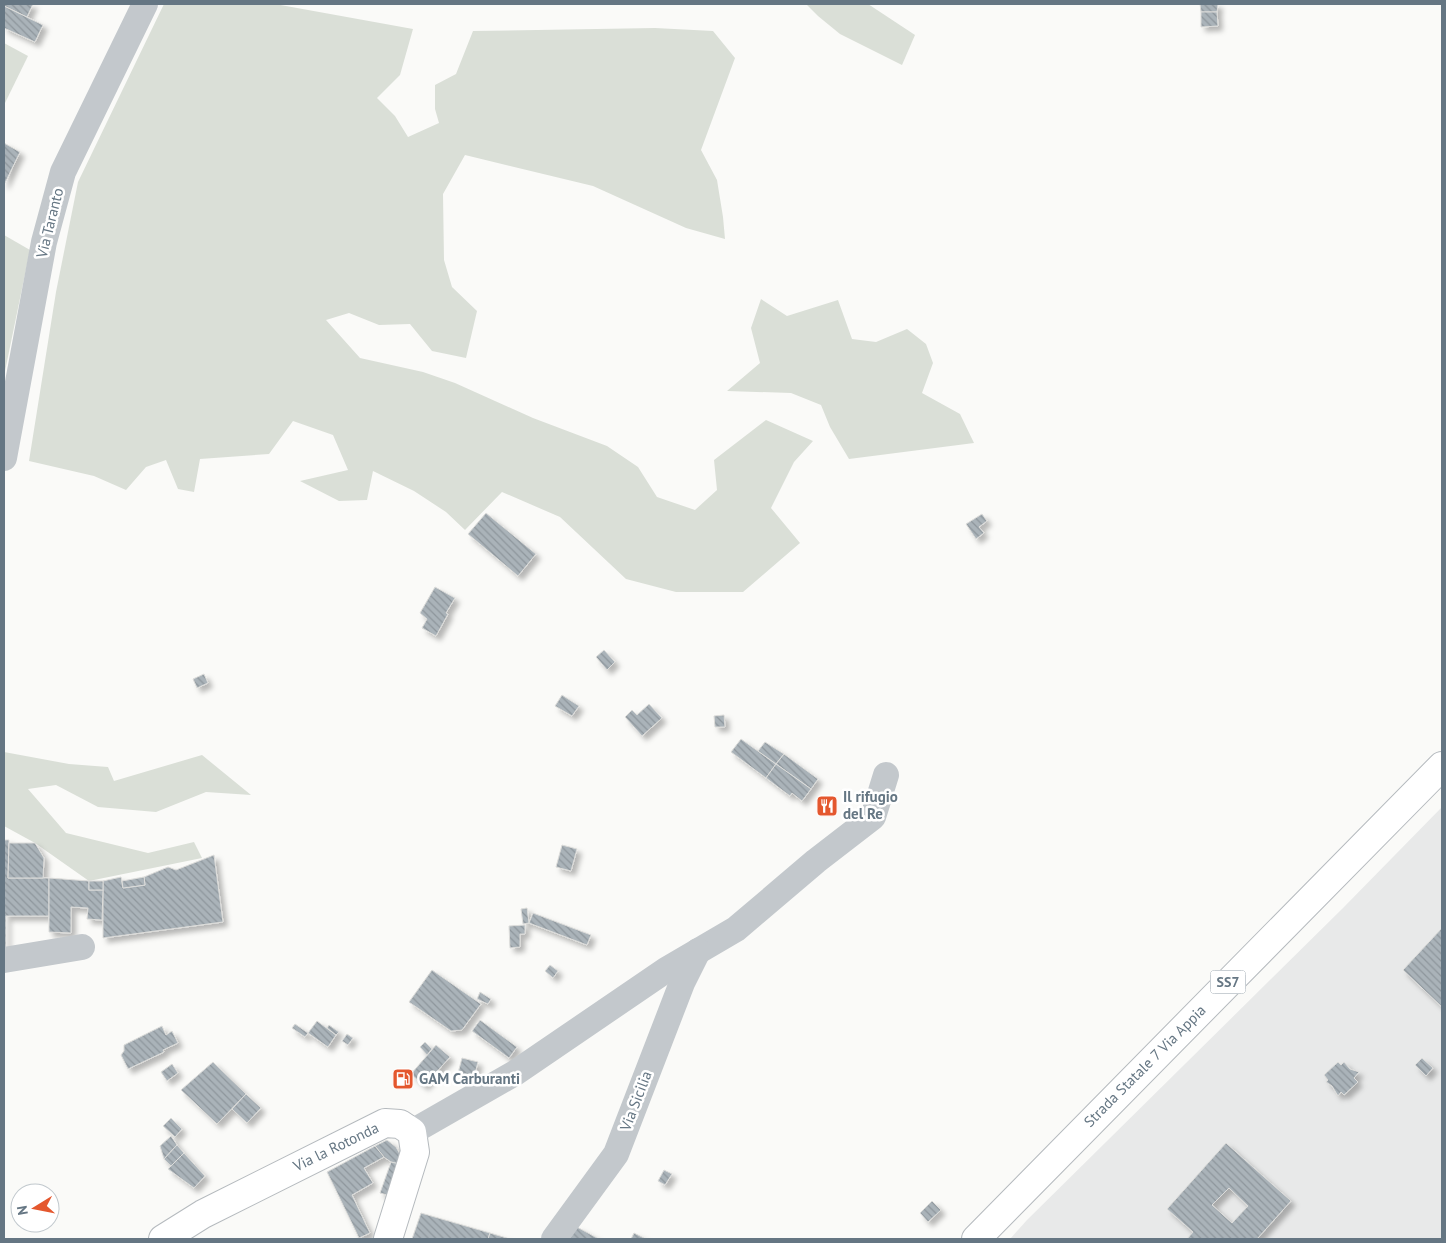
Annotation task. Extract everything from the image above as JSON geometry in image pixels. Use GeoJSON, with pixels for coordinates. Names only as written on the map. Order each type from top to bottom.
{"type":"FeatureCollection","features":[{"type":"Feature","properties":{"kind":"main road","name":"Strada Statale 7 Via Appia"},"geometry":{"type":"LineString","coordinates":[[976,1239],[1442,766]]}},
{"type":"Feature","properties":{"kind":"main road","name":"Via la Rotonda"},"geometry":{"type":"LineString","coordinates":[[163,1239],[203,1214],[385,1123],[400,1124],[412,1132]]}},
{"type":"Feature","properties":{"kind":"main road"},"geometry":{"type":"LineString","coordinates":[[388,1239],[415,1152],[412,1132]]}},
{"type":"Feature","properties":{"kind":"street","name":"Via Taranto"},"geometry":{"type":"LineString","coordinates":[[4,458],[44,242],[63,172],[145,4]]}},
{"type":"Feature","properties":{"kind":"street"},"geometry":{"type":"LineString","coordinates":[[412,1132],[515,1073],[666,970],[736,929],[816,861],[873,817],[886,775]]}},
{"type":"Feature","properties":{"kind":"street"},"geometry":{"type":"LineString","coordinates":[[4,960],[82,946]]}},
{"type":"Feature","properties":{"kind":"street","name":"Via Sicilia"},"geometry":{"type":"LineString","coordinates":[[554,1239],[616,1154],[682,983],[698,951]]}},
{"type":"Feature","properties":{"kind":"shaded area"},"geometry":{"type":"Polygon","coordinates":[[[164,4],[275,4],[413,29],[400,75],[377,98],[395,116],[408,137],[439,123],[435,109],[435,85],[456,74],[473,31],[655,28],[713,31],[735,58],[701,150],[717,180],[725,239],[686,228],[593,186],[465,155],[443,194],[444,260],[452,287],[477,311],[466,358],[432,351],[410,324],[379,325],[349,313],[326,320],[360,358],[423,372],[455,383],[533,418],[607,446],[638,467],[657,497],[695,510],[717,490],[714,460],[766,420],[813,441],[794,462],[771,508],[800,543],[743,592],[676,592],[626,579],[560,517],[502,492],[465,530],[446,512],[414,491],[373,471],[367,500],[339,501],[300,481],[348,470],[333,435],[293,421],[269,454],[200,459],[194,492],[178,489],[166,460],[146,467],[126,490],[94,476],[29,461],[56,292],[78,182],[164,4]]]}},
{"type":"Feature","properties":{"kind":"shaded area"},"geometry":{"type":"Polygon","coordinates":[[[806,4],[868,4],[915,35],[902,65],[840,34],[806,4]]]}},
{"type":"Feature","properties":{"kind":"shaded area"},"geometry":{"type":"Polygon","coordinates":[[[4,43],[28,56],[5,103],[4,102],[4,43]]]}},
{"type":"Feature","properties":{"kind":"shaded area"},"geometry":{"type":"Polygon","coordinates":[[[4,235],[30,250],[4,376],[4,235]]]}},
{"type":"Feature","properties":{"kind":"shaded area"},"geometry":{"type":"Polygon","coordinates":[[[761,299],[787,316],[838,300],[852,339],[876,342],[907,329],[926,344],[933,363],[922,393],[960,414],[974,443],[849,459],[830,427],[821,405],[791,393],[727,391],[760,363],[751,328],[761,299]]]}},
{"type":"Feature","properties":{"kind":"shaded area"},"geometry":{"type":"Polygon","coordinates":[[[4,752],[69,764],[108,767],[114,781],[202,755],[251,795],[206,792],[156,812],[98,807],[56,785],[28,789],[66,833],[148,853],[194,842],[202,858],[89,881],[35,843],[4,826],[4,752]]]}},
{"type":"Feature","properties":{"kind":"shaded area"},"geometry":{"type":"Polygon","coordinates":[[[1442,807],[1442,1239],[1010,1239],[1343,908],[1442,807]]]}},
{"type":"Feature","properties":{"kind":"building"},"geometry":{"type":"Polygon","coordinates":[[[4,4],[33,4],[27,17],[4,6],[4,4]]]}},
{"type":"Feature","properties":{"kind":"building"},"geometry":{"type":"Polygon","coordinates":[[[1200,4],[1218,4],[1217,12],[1201,12],[1200,4]]]}},
{"type":"Feature","properties":{"kind":"building"},"geometry":{"type":"Polygon","coordinates":[[[4,6],[43,25],[35,42],[4,28],[4,6]]]}},
{"type":"Feature","properties":{"kind":"building"},"geometry":{"type":"Polygon","coordinates":[[[1201,12],[1217,12],[1218,26],[1201,27],[1201,12]]]}},
{"type":"Feature","properties":{"kind":"building"},"geometry":{"type":"Polygon","coordinates":[[[4,143],[20,152],[4,185],[4,143]]]}},
{"type":"Feature","properties":{"kind":"building"},"geometry":{"type":"Polygon","coordinates":[[[486,513],[536,554],[518,576],[468,534],[486,513]]]}},
{"type":"Feature","properties":{"kind":"building"},"geometry":{"type":"Polygon","coordinates":[[[982,514],[987,521],[979,527],[984,533],[976,539],[966,524],[982,514]]]}},
{"type":"Feature","properties":{"kind":"building"},"geometry":{"type":"Polygon","coordinates":[[[435,587],[455,598],[436,636],[422,628],[427,619],[420,613],[435,587]]]}},
{"type":"Feature","properties":{"kind":"building"},"geometry":{"type":"Polygon","coordinates":[[[604,650],[615,662],[607,670],[596,657],[604,650]]]}},
{"type":"Feature","properties":{"kind":"building"},"geometry":{"type":"Polygon","coordinates":[[[204,674],[208,683],[197,688],[193,679],[204,674]]]}},
{"type":"Feature","properties":{"kind":"building"},"geometry":{"type":"Polygon","coordinates":[[[562,695],[579,706],[572,716],[555,706],[562,695]]]}},
{"type":"Feature","properties":{"kind":"building"},"geometry":{"type":"Polygon","coordinates":[[[649,704],[662,718],[642,736],[625,717],[632,710],[637,715],[649,704]]]}},
{"type":"Feature","properties":{"kind":"building"},"geometry":{"type":"Polygon","coordinates":[[[724,715],[725,727],[715,727],[714,716],[724,715]]]}},
{"type":"Feature","properties":{"kind":"building"},"geometry":{"type":"Polygon","coordinates":[[[741,739],[776,764],[766,778],[731,752],[741,739]]]}},
{"type":"Feature","properties":{"kind":"building"},"geometry":{"type":"Polygon","coordinates":[[[765,742],[784,754],[776,764],[758,751],[765,742]]]}},
{"type":"Feature","properties":{"kind":"building"},"geometry":{"type":"Polygon","coordinates":[[[784,754],[818,779],[811,789],[776,764],[784,754]]]}},
{"type":"Feature","properties":{"kind":"building"},"geometry":{"type":"Polygon","coordinates":[[[776,764],[811,789],[802,801],[792,793],[790,796],[766,778],[776,764]]]}},
{"type":"Feature","properties":{"kind":"building"},"geometry":{"type":"Polygon","coordinates":[[[4,840],[9,840],[8,878],[49,878],[49,916],[6,916],[6,953],[4,952],[4,840]]]}},
{"type":"Feature","properties":{"kind":"building"},"geometry":{"type":"Polygon","coordinates":[[[9,843],[35,843],[44,858],[43,878],[8,878],[9,843]]]}},
{"type":"Feature","properties":{"kind":"building"},"geometry":{"type":"Polygon","coordinates":[[[562,845],[577,849],[571,871],[556,867],[562,845]]]}},
{"type":"Feature","properties":{"kind":"building"},"geometry":{"type":"Polygon","coordinates":[[[214,855],[223,922],[103,938],[103,881],[121,877],[123,888],[145,885],[144,877],[168,867],[176,870],[214,855]]]}},
{"type":"Feature","properties":{"kind":"building"},"geometry":{"type":"Polygon","coordinates":[[[144,877],[145,885],[123,888],[122,881],[144,877]]]}},
{"type":"Feature","properties":{"kind":"building"},"geometry":{"type":"Polygon","coordinates":[[[49,878],[89,881],[89,890],[103,890],[102,920],[87,919],[88,908],[71,907],[71,933],[49,932],[49,878]]]}},
{"type":"Feature","properties":{"kind":"building"},"geometry":{"type":"Polygon","coordinates":[[[89,881],[103,881],[103,890],[89,890],[89,881]]]}},
{"type":"Feature","properties":{"kind":"building"},"geometry":{"type":"Polygon","coordinates":[[[527,908],[529,923],[523,924],[521,909],[527,908]]]}},
{"type":"Feature","properties":{"kind":"building"},"geometry":{"type":"Polygon","coordinates":[[[533,913],[591,935],[587,945],[529,923],[533,913]]]}},
{"type":"Feature","properties":{"kind":"building"},"geometry":{"type":"Polygon","coordinates":[[[525,925],[525,934],[520,934],[520,947],[510,948],[509,926],[525,925]]]}},
{"type":"Feature","properties":{"kind":"building"},"geometry":{"type":"Polygon","coordinates":[[[1442,928],[1442,1007],[1403,970],[1442,928]]]}},
{"type":"Feature","properties":{"kind":"building"},"geometry":{"type":"Polygon","coordinates":[[[550,965],[558,971],[553,978],[545,971],[550,965]]]}},
{"type":"Feature","properties":{"kind":"building"},"geometry":{"type":"Polygon","coordinates":[[[432,970],[481,1004],[462,1030],[451,1031],[409,1002],[432,970]]]}},
{"type":"Feature","properties":{"kind":"building"},"geometry":{"type":"Polygon","coordinates":[[[480,992],[491,999],[488,1004],[477,999],[480,992]]]}},
{"type":"Feature","properties":{"kind":"building"},"geometry":{"type":"Polygon","coordinates":[[[480,1020],[517,1047],[509,1058],[472,1031],[480,1020]]]}},
{"type":"Feature","properties":{"kind":"building"},"geometry":{"type":"Polygon","coordinates":[[[317,1021],[336,1035],[328,1047],[308,1033],[317,1021]]]}},
{"type":"Feature","properties":{"kind":"building"},"geometry":{"type":"Polygon","coordinates":[[[295,1024],[308,1033],[305,1037],[292,1028],[295,1024]]]}},
{"type":"Feature","properties":{"kind":"building"},"geometry":{"type":"Polygon","coordinates":[[[329,1025],[339,1032],[336,1035],[327,1028],[329,1025]]]}},
{"type":"Feature","properties":{"kind":"building"},"geometry":{"type":"Polygon","coordinates":[[[162,1026],[166,1035],[172,1031],[178,1043],[163,1050],[164,1052],[128,1069],[121,1055],[124,1051],[124,1045],[162,1026]]]}},
{"type":"Feature","properties":{"kind":"building"},"geometry":{"type":"Polygon","coordinates":[[[347,1034],[353,1038],[348,1045],[342,1041],[347,1034]]]}},
{"type":"Feature","properties":{"kind":"building"},"geometry":{"type":"Polygon","coordinates":[[[425,1042],[432,1049],[427,1055],[420,1047],[425,1042]]]}},
{"type":"Feature","properties":{"kind":"building"},"geometry":{"type":"Polygon","coordinates":[[[436,1045],[450,1057],[424,1086],[411,1074],[436,1045]]]}},
{"type":"Feature","properties":{"kind":"building"},"geometry":{"type":"Polygon","coordinates":[[[462,1058],[478,1062],[474,1077],[458,1073],[462,1058]]]}},
{"type":"Feature","properties":{"kind":"building"},"geometry":{"type":"Polygon","coordinates":[[[1422,1058],[1433,1068],[1426,1076],[1415,1065],[1422,1058]]]}},
{"type":"Feature","properties":{"kind":"building"},"geometry":{"type":"Polygon","coordinates":[[[213,1062],[246,1094],[217,1124],[181,1090],[213,1062]]]}},
{"type":"Feature","properties":{"kind":"building"},"geometry":{"type":"Polygon","coordinates":[[[1338,1062],[1341,1065],[1344,1062],[1350,1069],[1359,1072],[1354,1078],[1358,1082],[1344,1095],[1341,1092],[1338,1096],[1332,1086],[1326,1082],[1328,1080],[1324,1075],[1338,1062]]]}},
{"type":"Feature","properties":{"kind":"building"},"geometry":{"type":"Polygon","coordinates":[[[172,1064],[178,1073],[167,1081],[161,1072],[172,1064]]]}},
{"type":"Feature","properties":{"kind":"building"},"geometry":{"type":"Polygon","coordinates":[[[246,1094],[261,1108],[247,1123],[232,1109],[246,1094]]]}},
{"type":"Feature","properties":{"kind":"building"},"geometry":{"type":"Polygon","coordinates":[[[171,1118],[182,1129],[175,1137],[163,1126],[171,1118]]]}},
{"type":"Feature","properties":{"kind":"building"},"geometry":{"type":"Polygon","coordinates":[[[171,1136],[177,1145],[164,1159],[160,1146],[171,1136]]]}},
{"type":"Feature","properties":{"kind":"building"},"geometry":{"type":"Polygon","coordinates":[[[387,1140],[396,1147],[401,1156],[399,1164],[391,1162],[384,1157],[375,1146],[387,1140]]]}},
{"type":"Feature","properties":{"kind":"building"},"geometry":{"type":"Polygon","coordinates":[[[1226,1143],[1291,1201],[1257,1239],[1187,1239],[1193,1232],[1167,1209],[1226,1143]],[[1229,1188],[1212,1205],[1232,1223],[1248,1206],[1229,1188]]]}},
{"type":"Feature","properties":{"kind":"building"},"geometry":{"type":"Polygon","coordinates":[[[177,1145],[184,1153],[171,1166],[164,1159],[177,1145]]]}},
{"type":"Feature","properties":{"kind":"building"},"geometry":{"type":"Polygon","coordinates":[[[375,1146],[384,1157],[364,1168],[373,1183],[352,1195],[370,1233],[359,1238],[327,1172],[375,1146]]]}},
{"type":"Feature","properties":{"kind":"building"},"geometry":{"type":"Polygon","coordinates":[[[184,1153],[205,1176],[194,1188],[168,1169],[184,1153]]]}},
{"type":"Feature","properties":{"kind":"building"},"geometry":{"type":"Polygon","coordinates":[[[391,1162],[399,1164],[387,1195],[380,1193],[391,1162]]]}},
{"type":"Feature","properties":{"kind":"building"},"geometry":{"type":"Polygon","coordinates":[[[664,1170],[672,1174],[665,1185],[658,1181],[664,1170]]]}},
{"type":"Feature","properties":{"kind":"building"},"geometry":{"type":"Polygon","coordinates":[[[932,1201],[941,1210],[928,1222],[920,1213],[932,1201]]]}},
{"type":"Feature","properties":{"kind":"building"},"geometry":{"type":"Polygon","coordinates":[[[421,1213],[490,1233],[488,1239],[412,1239],[421,1213]]]}},
{"type":"Feature","properties":{"kind":"building"},"geometry":{"type":"Polygon","coordinates":[[[577,1227],[599,1239],[565,1239],[577,1227]]]}},
{"type":"Feature","properties":{"kind":"building"},"geometry":{"type":"Polygon","coordinates":[[[490,1233],[510,1239],[488,1239],[490,1233]]]}},
{"type":"Feature","properties":{"kind":"building"},"geometry":{"type":"Polygon","coordinates":[[[634,1233],[646,1239],[631,1239],[634,1233]]]}},
{"type":"Feature","properties":{"kind":"place","name":"Il rifugio del Re"},"geometry":{"type":"Point","coordinates":[827,806]}},
{"type":"Feature","properties":{"kind":"place","name":"GAM Carburanti"},"geometry":{"type":"Point","coordinates":[403,1079]}}]}
